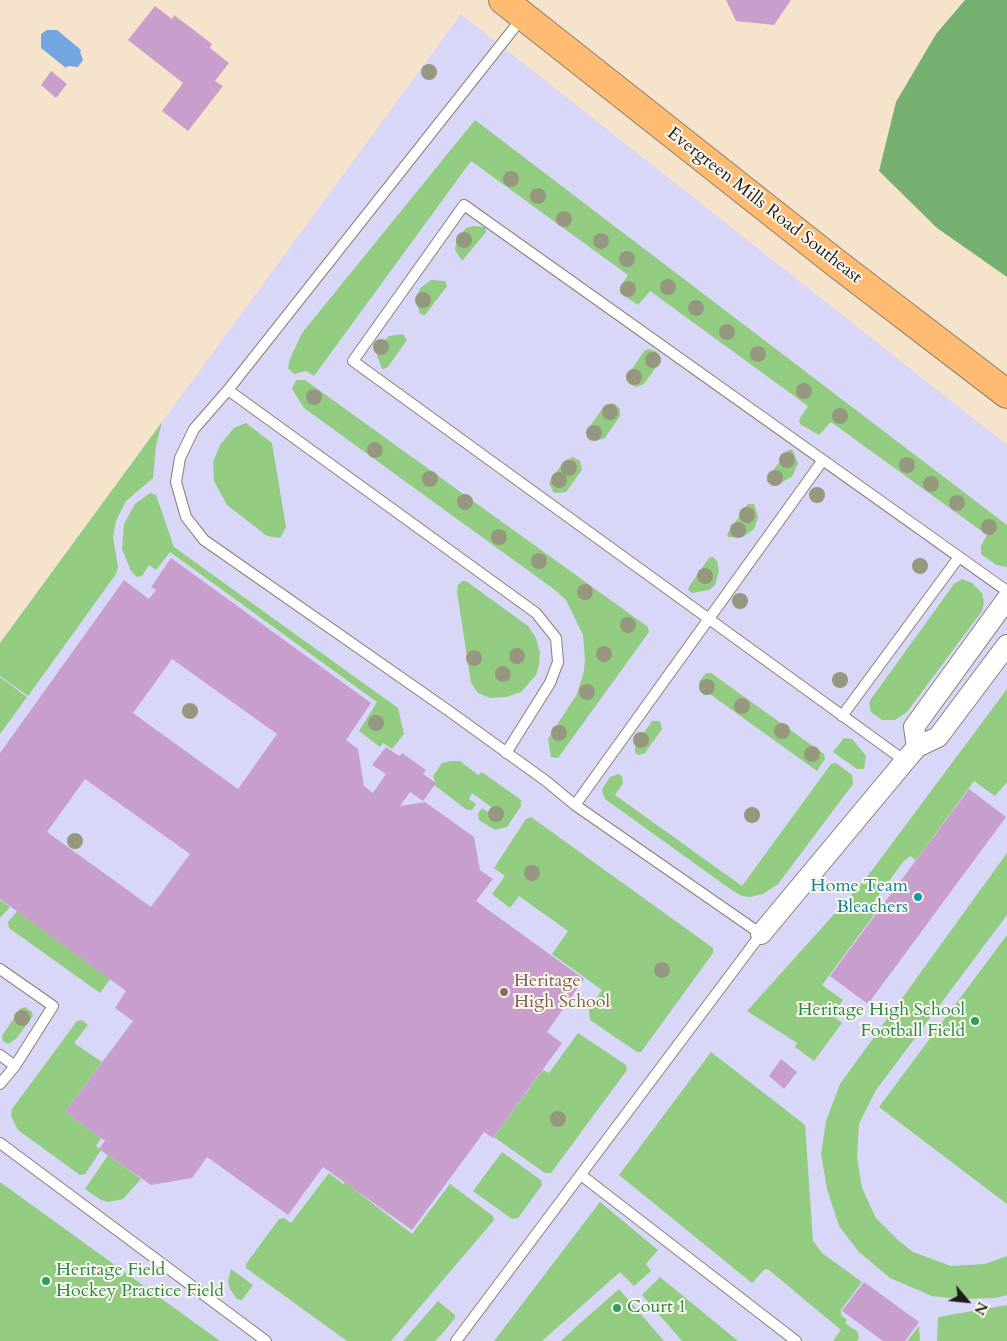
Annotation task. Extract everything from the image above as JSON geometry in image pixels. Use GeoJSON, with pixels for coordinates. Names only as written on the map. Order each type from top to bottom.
{"type":"FeatureCollection","features":[{"type":"Feature","properties":{"kind":"main road","name":"Evergreen Mills Road Southeast"},"geometry":{"type":"LineString","coordinates":[[513,8],[828,257],[1007,394]]}},
{"type":"Feature","properties":{"kind":"street"},"geometry":{"type":"LineString","coordinates":[[911,754],[914,727],[1007,599]]}},
{"type":"Feature","properties":{"kind":"street"},"geometry":{"type":"LineString","coordinates":[[761,934],[911,754],[938,738],[1007,645]]}},
{"type":"Feature","properties":{"kind":"lane"},"geometry":{"type":"LineString","coordinates":[[456,1341],[761,934],[575,805],[506,753],[204,540],[186,517],[176,482],[180,458],[194,429],[228,390],[513,8]]}},
{"type":"Feature","properties":{"kind":"lane"},"geometry":{"type":"LineString","coordinates":[[911,754],[842,716],[353,361],[464,205],[1007,591]]}},
{"type":"Feature","properties":{"kind":"lane"},"geometry":{"type":"LineString","coordinates":[[228,390],[536,613],[556,638],[558,662],[550,684],[506,753]]}},
{"type":"Feature","properties":{"kind":"lane"},"geometry":{"type":"LineString","coordinates":[[575,805],[823,460]]}},
{"type":"Feature","properties":{"kind":"lane"},"geometry":{"type":"LineString","coordinates":[[842,716],[958,557]]}},
{"type":"Feature","properties":{"kind":"lane"},"geometry":{"type":"LineString","coordinates":[[0,969],[53,1006],[15,1066],[0,1084]]}},
{"type":"Feature","properties":{"kind":"lane"},"geometry":{"type":"LineString","coordinates":[[0,1055],[15,1066]]}},
{"type":"Feature","properties":{"kind":"lane"},"geometry":{"type":"LineString","coordinates":[[0,1143],[266,1341]]}},
{"type":"Feature","properties":{"kind":"lane"},"geometry":{"type":"LineString","coordinates":[[581,1175],[796,1341]]}},
{"type":"Feature","properties":{"kind":"shaded area","name":"Heritage High School"},"geometry":{"type":"Polygon","coordinates":[[[461,14],[1007,445],[1007,1341],[0,1341],[0,643],[461,14]]]}},
{"type":"Feature","properties":{"kind":"green space"},"geometry":{"type":"Polygon","coordinates":[[[965,0],[1007,0],[1007,277],[937,228],[879,171],[896,102],[936,34],[965,0]]]}},
{"type":"Feature","properties":{"kind":"green space"},"geometry":{"type":"Polygon","coordinates":[[[475,120],[1007,525],[1007,567],[996,565],[981,554],[981,546],[987,535],[831,422],[819,435],[800,424],[799,420],[808,406],[650,291],[638,305],[620,293],[620,288],[628,275],[471,161],[314,376],[306,371],[294,374],[288,368],[302,333],[475,120]]]}},
{"type":"Feature","properties":{"kind":"green space"},"geometry":{"type":"Polygon","coordinates":[[[473,226],[485,227],[486,232],[462,261],[455,250],[457,239],[466,228],[473,226]]]}},
{"type":"Feature","properties":{"kind":"green space"},"geometry":{"type":"Polygon","coordinates":[[[431,280],[445,281],[447,286],[425,315],[420,314],[416,300],[420,288],[431,280]]]}},
{"type":"Feature","properties":{"kind":"green space"},"geometry":{"type":"Polygon","coordinates":[[[403,334],[407,340],[387,368],[382,369],[377,355],[380,345],[389,336],[403,334]]]}},
{"type":"Feature","properties":{"kind":"green space"},"geometry":{"type":"Polygon","coordinates":[[[649,349],[657,352],[659,363],[644,384],[636,387],[630,384],[628,375],[644,351],[649,349]]]}},
{"type":"Feature","properties":{"kind":"green space"},"geometry":{"type":"Polygon","coordinates":[[[296,380],[305,380],[648,627],[649,632],[558,758],[551,757],[548,739],[577,694],[584,671],[585,659],[583,635],[566,600],[555,590],[304,408],[292,389],[296,380]]]}},
{"type":"Feature","properties":{"kind":"green space"},"geometry":{"type":"Polygon","coordinates":[[[614,403],[620,409],[620,416],[604,439],[594,440],[589,434],[590,426],[605,405],[614,403]]]}},
{"type":"Feature","properties":{"kind":"green space"},"geometry":{"type":"Polygon","coordinates":[[[162,422],[156,446],[153,478],[126,501],[116,521],[113,537],[118,567],[116,574],[28,696],[0,676],[0,643],[162,422]]]}},
{"type":"Feature","properties":{"kind":"green space"},"geometry":{"type":"Polygon","coordinates":[[[246,423],[272,443],[286,527],[280,538],[267,536],[227,505],[214,481],[213,462],[220,445],[234,428],[246,423]]]}},
{"type":"Feature","properties":{"kind":"green space"},"geometry":{"type":"Polygon","coordinates":[[[792,449],[798,463],[792,477],[778,484],[767,482],[767,479],[787,451],[792,449]]]}},
{"type":"Feature","properties":{"kind":"green space"},"geometry":{"type":"Polygon","coordinates":[[[573,457],[580,461],[582,470],[566,492],[554,493],[549,483],[564,461],[573,457]]]}},
{"type":"Feature","properties":{"kind":"green space"},"geometry":{"type":"Polygon","coordinates":[[[150,493],[156,495],[174,547],[398,708],[404,734],[392,749],[383,743],[380,747],[359,731],[377,702],[170,552],[156,570],[149,565],[142,576],[137,577],[131,571],[122,549],[124,524],[135,504],[150,493]]]}},
{"type":"Feature","properties":{"kind":"green space"},"geometry":{"type":"Polygon","coordinates":[[[748,504],[754,504],[758,518],[754,529],[743,537],[728,537],[727,534],[748,504]]]}},
{"type":"Feature","properties":{"kind":"green space"},"geometry":{"type":"Polygon","coordinates":[[[713,557],[717,561],[719,571],[715,585],[709,590],[692,593],[688,590],[690,585],[709,558],[713,557]]]}},
{"type":"Feature","properties":{"kind":"green space"},"geometry":{"type":"Polygon","coordinates":[[[962,579],[972,583],[982,593],[984,602],[982,611],[907,712],[895,720],[882,720],[871,712],[869,703],[871,699],[954,584],[962,579]]]}},
{"type":"Feature","properties":{"kind":"green space"},"geometry":{"type":"Polygon","coordinates":[[[462,581],[466,581],[528,626],[536,638],[540,653],[539,665],[536,675],[521,692],[506,697],[490,698],[478,693],[471,683],[457,592],[458,585],[462,581]]]}},
{"type":"Feature","properties":{"kind":"green space"},"geometry":{"type":"Polygon","coordinates":[[[706,673],[711,673],[824,754],[825,759],[817,771],[700,687],[699,682],[706,673]]]}},
{"type":"Feature","properties":{"kind":"green space"},"geometry":{"type":"Polygon","coordinates":[[[0,677],[27,697],[0,734],[0,677]]]}},
{"type":"Feature","properties":{"kind":"green space"},"geometry":{"type":"Polygon","coordinates":[[[1007,689],[1007,782],[995,796],[974,781],[916,860],[910,856],[903,862],[873,903],[880,907],[822,985],[843,1000],[832,1015],[842,1023],[814,1061],[795,1047],[797,1043],[747,1011],[864,881],[1007,689]]]}},
{"type":"Feature","properties":{"kind":"green space"},"geometry":{"type":"Polygon","coordinates":[[[652,721],[660,721],[662,729],[645,753],[638,755],[635,752],[635,746],[652,721]]]}},
{"type":"Feature","properties":{"kind":"green space"},"geometry":{"type":"Polygon","coordinates":[[[844,738],[852,739],[866,756],[864,769],[857,769],[833,752],[844,738]]]}},
{"type":"Feature","properties":{"kind":"green space"},"geometry":{"type":"Polygon","coordinates":[[[460,761],[478,775],[482,772],[521,800],[521,806],[507,827],[495,830],[479,820],[478,814],[482,808],[490,814],[494,809],[472,793],[469,799],[476,804],[472,810],[467,810],[433,784],[435,781],[433,776],[442,763],[460,761]]]}},
{"type":"Feature","properties":{"kind":"green space"},"geometry":{"type":"Polygon","coordinates":[[[836,763],[852,775],[853,784],[778,884],[763,894],[750,897],[742,896],[733,891],[605,799],[602,789],[610,777],[618,774],[622,776],[623,783],[615,795],[742,886],[831,764],[836,763]]]}},
{"type":"Feature","properties":{"kind":"green space"},"geometry":{"type":"Polygon","coordinates":[[[531,817],[713,948],[713,953],[641,1052],[637,1052],[590,1020],[589,1009],[602,990],[552,954],[568,931],[519,896],[510,908],[492,894],[505,876],[494,868],[526,819],[531,817]]]}},
{"type":"Feature","properties":{"kind":"green space"},"geometry":{"type":"Polygon","coordinates":[[[1007,853],[1007,915],[876,1090],[859,1124],[857,1158],[862,1188],[876,1218],[898,1240],[913,1252],[951,1266],[985,1264],[1007,1256],[1007,1295],[996,1298],[959,1299],[932,1296],[890,1278],[859,1252],[839,1226],[827,1189],[821,1154],[826,1121],[840,1084],[1007,853]]]}},
{"type":"Feature","properties":{"kind":"green space"},"geometry":{"type":"Polygon","coordinates":[[[0,900],[10,907],[0,918],[0,900]]]}},
{"type":"Feature","properties":{"kind":"green space"},"geometry":{"type":"Polygon","coordinates":[[[17,911],[110,979],[100,993],[9,928],[8,922],[17,911]]]}},
{"type":"Feature","properties":{"kind":"green space","name":"Heritage High School Football Field"},"geometry":{"type":"Polygon","coordinates":[[[1007,935],[1007,1204],[879,1107],[1007,935]]]}},
{"type":"Feature","properties":{"kind":"green space"},"geometry":{"type":"Polygon","coordinates":[[[25,1007],[32,1012],[33,1016],[16,1039],[8,1044],[3,1041],[2,1036],[20,1009],[25,1007]]]}},
{"type":"Feature","properties":{"kind":"green space"},"geometry":{"type":"Polygon","coordinates":[[[82,1020],[88,1025],[74,1043],[102,1062],[65,1112],[101,1138],[96,1146],[101,1150],[85,1174],[80,1175],[18,1130],[11,1116],[12,1109],[77,1021],[82,1020]]]}},
{"type":"Feature","properties":{"kind":"green space"},"geometry":{"type":"Polygon","coordinates":[[[578,1033],[626,1065],[627,1070],[551,1173],[545,1173],[494,1137],[543,1070],[549,1073],[578,1033]]]}},
{"type":"Feature","properties":{"kind":"green space"},"geometry":{"type":"Polygon","coordinates":[[[711,1052],[805,1125],[813,1241],[822,1253],[862,1282],[841,1310],[841,1315],[847,1320],[845,1323],[858,1332],[859,1338],[857,1341],[833,1341],[841,1330],[769,1270],[765,1269],[752,1283],[619,1175],[711,1052]]]}},
{"type":"Feature","properties":{"kind":"green space"},"geometry":{"type":"Polygon","coordinates":[[[502,1152],[541,1180],[542,1185],[518,1218],[512,1219],[473,1191],[502,1152]]]}},
{"type":"Feature","properties":{"kind":"green space"},"geometry":{"type":"Polygon","coordinates":[[[108,1155],[141,1179],[123,1199],[108,1202],[101,1200],[85,1189],[108,1155]]]}},
{"type":"Feature","properties":{"kind":"green space"},"geometry":{"type":"Polygon","coordinates":[[[329,1173],[343,1184],[345,1182],[412,1234],[450,1184],[493,1216],[494,1220],[391,1341],[347,1341],[246,1268],[246,1264],[279,1219],[284,1218],[291,1223],[329,1173]]]}},
{"type":"Feature","properties":{"kind":"green space","name":"Heritage Field Hockey Practice Field"},"geometry":{"type":"Polygon","coordinates":[[[0,1182],[220,1341],[0,1341],[0,1182]]]}},
{"type":"Feature","properties":{"kind":"green space"},"geometry":{"type":"Polygon","coordinates":[[[600,1202],[658,1250],[646,1264],[651,1271],[634,1286],[620,1272],[542,1341],[494,1341],[600,1202]]]}},
{"type":"Feature","properties":{"kind":"green space"},"geometry":{"type":"Polygon","coordinates":[[[231,1269],[253,1285],[242,1300],[237,1299],[230,1289],[228,1281],[231,1269]]]}},
{"type":"Feature","properties":{"kind":"green space"},"geometry":{"type":"Polygon","coordinates":[[[660,1277],[738,1341],[682,1341],[642,1295],[660,1277]]]}},
{"type":"Feature","properties":{"kind":"green space","name":"Court 1"},"geometry":{"type":"Polygon","coordinates":[[[619,1289],[664,1341],[561,1341],[577,1326],[619,1289]]]}},
{"type":"Feature","properties":{"kind":"green space"},"geometry":{"type":"Polygon","coordinates":[[[438,1301],[455,1315],[455,1318],[441,1335],[435,1341],[403,1341],[438,1301]]]}},
{"type":"Feature","properties":{"kind":"green space"},"geometry":{"type":"Polygon","coordinates":[[[1007,1305],[1007,1341],[937,1341],[938,1317],[1007,1305]]]}},
{"type":"Feature","properties":{"kind":"green space"},"geometry":{"type":"Polygon","coordinates":[[[919,1326],[920,1341],[907,1341],[919,1326]]]}},
{"type":"Feature","properties":{"kind":"water"},"geometry":{"type":"Polygon","coordinates":[[[47,30],[57,30],[81,50],[83,60],[78,67],[68,66],[66,68],[41,48],[41,34],[47,30]]]}},
{"type":"Feature","properties":{"kind":"building"},"geometry":{"type":"Polygon","coordinates":[[[726,0],[791,0],[774,25],[736,21],[726,0]]]}},
{"type":"Feature","properties":{"kind":"building"},"geometry":{"type":"Polygon","coordinates":[[[155,6],[172,19],[174,15],[212,44],[210,48],[229,63],[215,81],[223,86],[188,131],[162,111],[183,83],[128,40],[155,6]]]}},
{"type":"Feature","properties":{"kind":"building"},"geometry":{"type":"Polygon","coordinates":[[[51,71],[67,84],[56,98],[41,85],[51,71]]]}},
{"type":"Feature","properties":{"kind":"building","name":"Heritage High School"},"geometry":{"type":"Polygon","coordinates":[[[171,558],[371,703],[346,740],[358,749],[364,786],[373,793],[386,774],[372,765],[386,747],[399,756],[402,753],[426,770],[423,774],[436,783],[423,801],[410,792],[400,806],[425,802],[474,837],[480,870],[493,879],[476,901],[584,979],[547,1032],[562,1043],[493,1138],[484,1132],[412,1230],[323,1167],[288,1215],[207,1157],[192,1178],[151,1185],[99,1149],[105,1141],[65,1112],[133,1021],[115,1008],[126,991],[0,899],[0,753],[124,580],[149,599],[156,590],[151,587],[171,558]],[[172,659],[133,713],[238,789],[277,734],[172,659]],[[85,779],[47,832],[151,907],[190,854],[85,779]]]}},
{"type":"Feature","properties":{"kind":"building","name":"Home Team Bleachers"},"geometry":{"type":"Polygon","coordinates":[[[969,789],[1006,817],[868,1004],[830,976],[969,789]]]}},
{"type":"Feature","properties":{"kind":"building"},"geometry":{"type":"Polygon","coordinates":[[[781,1059],[797,1072],[784,1089],[769,1076],[781,1059]]]}},
{"type":"Feature","properties":{"kind":"building"},"geometry":{"type":"Polygon","coordinates":[[[864,1282],[919,1322],[905,1341],[883,1341],[842,1311],[864,1282]]]}},
{"type":"Feature","properties":{"kind":"place","name":"Home Team Bleachers"},"geometry":{"type":"Point","coordinates":[918,897]}},
{"type":"Feature","properties":{"kind":"place","name":"Heritage High School"},"geometry":{"type":"Point","coordinates":[504,992]}},
{"type":"Feature","properties":{"kind":"place","name":"Heritage High School Football Field"},"geometry":{"type":"Point","coordinates":[975,1021]}},
{"type":"Feature","properties":{"kind":"place","name":"Heritage Field Hockey Practice Field"},"geometry":{"type":"Point","coordinates":[46,1281]}},
{"type":"Feature","properties":{"kind":"place","name":"Court 1"},"geometry":{"type":"Point","coordinates":[617,1308]}}]}
